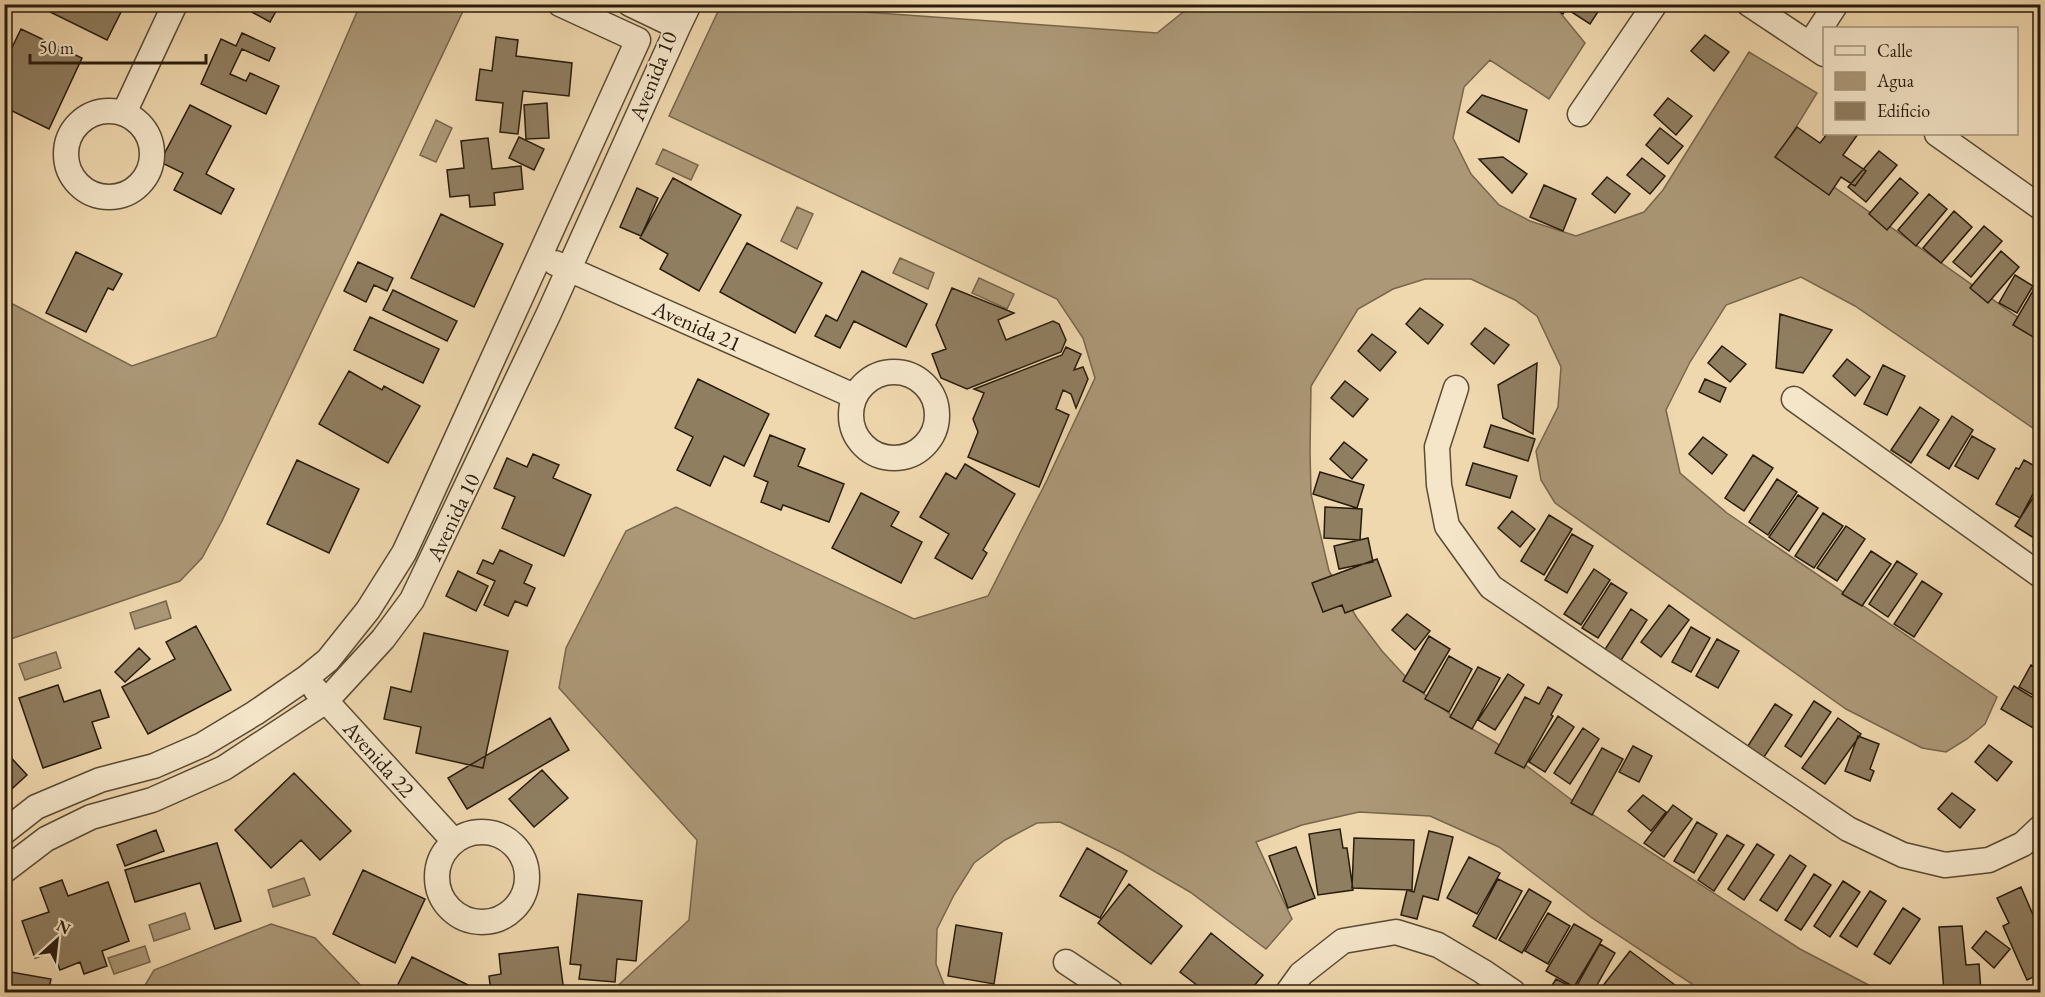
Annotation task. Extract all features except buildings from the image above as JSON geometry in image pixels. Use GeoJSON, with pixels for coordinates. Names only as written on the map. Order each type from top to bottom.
{"type":"FeatureCollection","features":[{"type":"Feature","properties":{"kind":"street"},"geometry":{"type":"LineString","coordinates":[[124,112],[174,4]]}},
{"type":"Feature","properties":{"kind":"street","name":"Avenida 10"},"geometry":{"type":"LineString","coordinates":[[4,832],[36,807],[100,780],[154,766],[202,745],[255,713],[328,660],[368,610],[404,553],[638,40],[561,4]]}},
{"type":"Feature","properties":{"kind":"street"},"geometry":{"type":"LineString","coordinates":[[678,27],[689,4]]}},
{"type":"Feature","properties":{"kind":"street"},"geometry":{"type":"LineString","coordinates":[[1581,114],[1655,4]]}},
{"type":"Feature","properties":{"kind":"street"},"geometry":{"type":"LineString","coordinates":[[1749,4],[1817,49],[1823,35]]}},
{"type":"Feature","properties":{"kind":"street"},"geometry":{"type":"LineString","coordinates":[[1826,27],[1836,4]]}},
{"type":"Feature","properties":{"kind":"street"},"geometry":{"type":"LineString","coordinates":[[645,8],[638,40],[667,52]]}},
{"type":"Feature","properties":{"kind":"street","name":"Avenida 10"},"geometry":{"type":"LineString","coordinates":[[4,871],[46,839],[91,817],[152,800],[224,768],[326,701],[383,639],[412,600],[569,269],[678,27],[645,8]]}},
{"type":"Feature","properties":{"kind":"street"},"geometry":{"type":"LineString","coordinates":[[1938,135],[2040,207]]}},
{"type":"Feature","properties":{"kind":"street","name":"Avenida 21"},"geometry":{"type":"LineString","coordinates":[[540,257],[854,396]]}},
{"type":"Feature","properties":{"kind":"street"},"geometry":{"type":"LineString","coordinates":[[1456,388],[1437,447],[1439,485],[1447,526],[1491,587],[1848,829],[1903,855],[1945,865],[1989,860],[2024,844],[2040,828]]}},
{"type":"Feature","properties":{"kind":"street"},"geometry":{"type":"LineString","coordinates":[[1794,399],[2040,575]]}},
{"type":"Feature","properties":{"kind":"street","name":"Avenida 22"},"geometry":{"type":"LineString","coordinates":[[306,678],[453,840]]}},
{"type":"Feature","properties":{"kind":"street"},"geometry":{"type":"LineString","coordinates":[[1288,993],[1301,974],[1343,941],[1396,932],[1437,945],[1482,971],[1513,993]]}},
{"type":"Feature","properties":{"kind":"street"},"geometry":{"type":"LineString","coordinates":[[1066,962],[1111,993]]}},
{"type":"Feature","properties":{"kind":"water"},"geometry":{"type":"Polygon","coordinates":[[[455,4],[464,9],[222,521],[202,558],[180,581],[5,641],[5,300],[132,366],[216,337],[360,5],[455,4]]]}},
{"type":"Feature","properties":{"kind":"water"},"geometry":{"type":"Polygon","coordinates":[[[721,5],[766,5],[1157,33],[1192,5],[1554,5],[1585,43],[1549,99],[1490,60],[1464,87],[1453,138],[1471,174],[1499,205],[1530,221],[1576,236],[1644,212],[1663,190],[1749,52],[1817,93],[1782,150],[2040,333],[2040,433],[1855,306],[1801,277],[1726,305],[1690,362],[1666,410],[1680,473],[1727,513],[1997,697],[1985,724],[1967,739],[1946,752],[1922,748],[1846,709],[1555,503],[1541,480],[1536,451],[1558,407],[1561,367],[1537,316],[1515,300],[1471,279],[1425,279],[1393,289],[1358,309],[1311,386],[1311,494],[1329,571],[1357,618],[1382,651],[1415,687],[1460,722],[1495,742],[1581,807],[1800,949],[1882,992],[1704,992],[1592,918],[1499,847],[1430,816],[1359,812],[1302,825],[1256,842],[1292,919],[1266,949],[1190,892],[1123,853],[1060,822],[1037,823],[1005,840],[974,863],[954,895],[937,929],[936,964],[947,992],[611,992],[689,920],[697,840],[559,688],[566,648],[626,531],[676,507],[914,619],[988,596],[1047,480],[1095,378],[1083,338],[1057,299],[669,116],[721,5]]]}},
{"type":"Feature","properties":{"kind":"water"},"geometry":{"type":"Polygon","coordinates":[[[436,120],[452,128],[436,162],[420,155],[436,120]]]}},
{"type":"Feature","properties":{"kind":"water"},"geometry":{"type":"Polygon","coordinates":[[[663,149],[698,165],[691,180],[656,164],[663,149]]]}},
{"type":"Feature","properties":{"kind":"water"},"geometry":{"type":"Polygon","coordinates":[[[797,207],[813,214],[797,249],[781,241],[797,207]]]}},
{"type":"Feature","properties":{"kind":"water"},"geometry":{"type":"Polygon","coordinates":[[[900,258],[934,273],[928,289],[893,273],[900,258]]]}},
{"type":"Feature","properties":{"kind":"water"},"geometry":{"type":"Polygon","coordinates":[[[979,278],[1014,294],[1007,309],[972,293],[979,278]]]}},
{"type":"Feature","properties":{"kind":"water"},"geometry":{"type":"Polygon","coordinates":[[[166,601],[171,618],[135,629],[130,613],[166,601]]]}},
{"type":"Feature","properties":{"kind":"water"},"geometry":{"type":"Polygon","coordinates":[[[56,652],[61,668],[25,680],[19,664],[56,652]]]}},
{"type":"Feature","properties":{"kind":"water"},"geometry":{"type":"Polygon","coordinates":[[[304,878],[310,895],[273,907],[268,890],[304,878]]]}},
{"type":"Feature","properties":{"kind":"water"},"geometry":{"type":"Polygon","coordinates":[[[185,913],[190,929],[154,941],[149,925],[185,913]]]}},
{"type":"Feature","properties":{"kind":"water"},"geometry":{"type":"Polygon","coordinates":[[[271,924],[315,938],[367,992],[141,992],[154,970],[271,924]]]}},
{"type":"Feature","properties":{"kind":"water"},"geometry":{"type":"Polygon","coordinates":[[[145,946],[150,962],[114,974],[108,958],[145,946]]]}}]}
